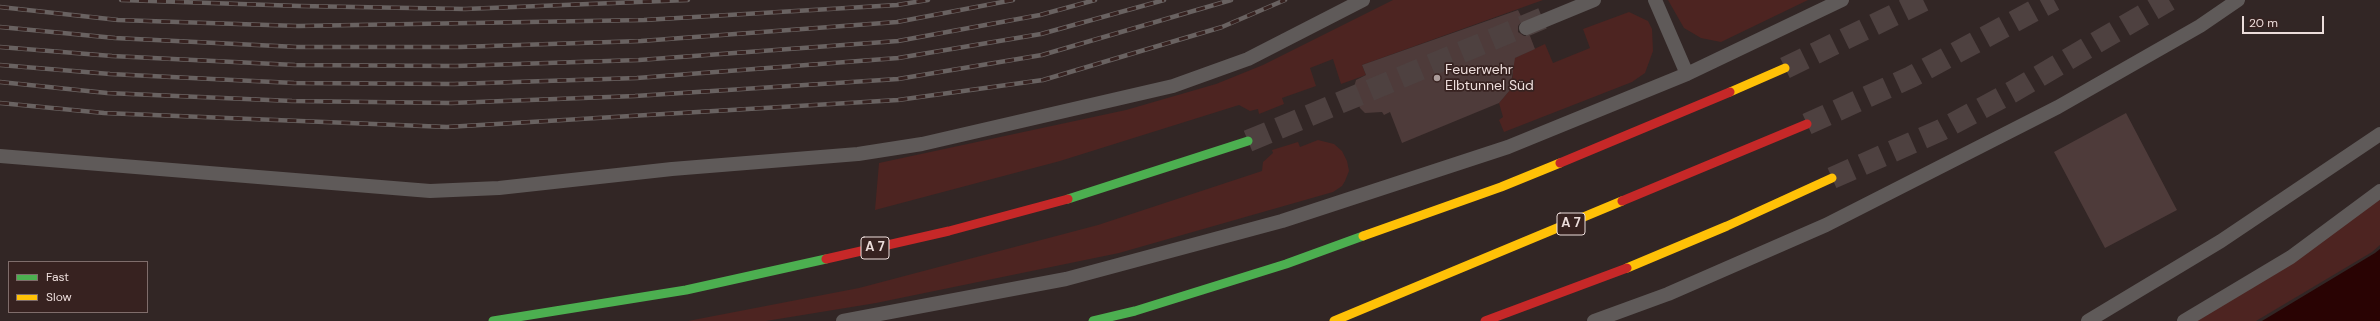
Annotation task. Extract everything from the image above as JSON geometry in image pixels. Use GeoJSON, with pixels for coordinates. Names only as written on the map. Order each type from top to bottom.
{"type":"FeatureCollection","features":[{"type":"Feature","properties":{"kind":"highway"},"geometry":{"type":"LineString","coordinates":[[1093,321],[1135,311],[1286,264],[1501,187],[1656,124],[1785,68]]}},
{"type":"Feature","properties":{"kind":"highway","name":"A 7"},"geometry":{"type":"LineString","coordinates":[[1334,321],[1807,124]]}},
{"type":"Feature","properties":{"kind":"highway","name":"A 7"},"geometry":{"type":"LineString","coordinates":[[493,321],[686,290],[949,231],[1073,198],[1248,140]]}},
{"type":"Feature","properties":{"kind":"highway"},"geometry":{"type":"LineString","coordinates":[[1485,321],[1610,275],[1728,226],[1832,178]]}},
{"type":"Feature","properties":{"kind":"lane"},"geometry":{"type":"LineString","coordinates":[[0,156],[430,191],[499,188],[672,170],[858,154],[922,144],[1173,86],[1248,59],[1363,0]]}},
{"type":"Feature","properties":{"kind":"lane"},"geometry":{"type":"LineString","coordinates":[[1526,28],[1594,0]]}},
{"type":"Feature","properties":{"kind":"lane"},"geometry":{"type":"LineString","coordinates":[[1655,0],[1687,74]]}},
{"type":"Feature","properties":{"kind":"lane"},"geometry":{"type":"LineString","coordinates":[[843,321],[1066,279],[1282,221],[1508,147],[1687,74],[1842,0]]}},
{"type":"Feature","properties":{"kind":"lane"},"geometry":{"type":"LineString","coordinates":[[1594,321],[1668,294],[1833,222],[2058,108],[2200,26],[2238,0]]}},
{"type":"Feature","properties":{"kind":"lane"},"geometry":{"type":"LineString","coordinates":[[2088,321],[2221,241],[2380,134]]}},
{"type":"Feature","properties":{"kind":"lane"},"geometry":{"type":"LineString","coordinates":[[2184,321],[2291,257],[2380,191]]}},
{"type":"Feature","properties":{"kind":"shaded area"},"geometry":{"type":"Polygon","coordinates":[[[1393,0],[1543,0],[1362,65],[1366,75],[1341,84],[1333,59],[1310,68],[1316,86],[1282,98],[1284,104],[1259,114],[1258,109],[1250,111],[1239,105],[1060,161],[875,210],[879,163],[1126,110],[1216,84],[1263,65],[1393,0]]]}},
{"type":"Feature","properties":{"kind":"shaded area"},"geometry":{"type":"Polygon","coordinates":[[[1668,0],[1808,0],[1721,42],[1701,38],[1684,28],[1668,0]]]}},
{"type":"Feature","properties":{"kind":"shaded area"},"geometry":{"type":"Polygon","coordinates":[[[1629,12],[1648,21],[1652,29],[1653,51],[1645,73],[1632,82],[1504,132],[1499,120],[1503,117],[1499,103],[1510,90],[1513,74],[1508,61],[1545,44],[1553,63],[1590,48],[1583,29],[1629,12]]]}},
{"type":"Feature","properties":{"kind":"shaded area"},"geometry":{"type":"Polygon","coordinates":[[[1318,140],[1334,144],[1342,151],[1347,161],[1349,171],[1345,181],[1342,186],[1333,192],[1119,253],[876,303],[766,321],[688,321],[859,288],[1098,225],[1262,171],[1263,162],[1273,153],[1272,150],[1298,142],[1300,147],[1318,140]]]}},
{"type":"Feature","properties":{"kind":"shaded area"},"geometry":{"type":"Polygon","coordinates":[[[2380,195],[2380,245],[2372,252],[2256,321],[2189,321],[2380,195]]]}},
{"type":"Feature","properties":{"kind":"shaded area"},"geometry":{"type":"Polygon","coordinates":[[[2380,249],[2380,321],[2262,321],[2375,253],[2380,249]]]}},
{"type":"Feature","properties":{"kind":"building","name":"Feuerwehr Elbtunnel Süd"},"geometry":{"type":"Polygon","coordinates":[[[1518,10],[1523,20],[1518,26],[1518,32],[1524,36],[1530,36],[1535,49],[1515,58],[1510,90],[1499,103],[1402,143],[1390,112],[1384,115],[1382,112],[1365,113],[1360,108],[1353,91],[1356,80],[1366,75],[1362,65],[1518,10]]]}},
{"type":"Feature","properties":{"kind":"building"},"geometry":{"type":"Polygon","coordinates":[[[2126,113],[2177,210],[2105,248],[2054,152],[2126,113]]]}},
{"type":"Feature","properties":{"kind":"tunnel"},"geometry":{"type":"LineString","coordinates":[[1785,68],[1925,0]]}},
{"type":"Feature","properties":{"kind":"tunnel"},"geometry":{"type":"LineString","coordinates":[[1807,124],[1911,77],[2054,0]]}},
{"type":"Feature","properties":{"kind":"tunnel"},"geometry":{"type":"LineString","coordinates":[[1832,178],[1941,130],[2012,92],[2169,0]]}},
{"type":"Feature","properties":{"kind":"tunnel"},"geometry":{"type":"LineString","coordinates":[[1248,141],[1546,17]]}},
{"type":"Feature","properties":{"kind":"railway"},"geometry":{"type":"LineString","coordinates":[[121,0],[300,6],[465,9],[688,0]]}},
{"type":"Feature","properties":{"kind":"railway"},"geometry":{"type":"LineString","coordinates":[[0,7],[118,20],[298,26],[644,20],[897,5],[928,0]]}},
{"type":"Feature","properties":{"kind":"railway"},"geometry":{"type":"LineString","coordinates":[[0,27],[115,38],[297,47],[459,47],[641,41],[897,22],[1013,0]]}},
{"type":"Feature","properties":{"kind":"railway"},"geometry":{"type":"LineString","coordinates":[[0,47],[112,56],[295,65],[456,66],[639,60],[898,41],[1040,15],[1095,0]]}},
{"type":"Feature","properties":{"kind":"railway"},"geometry":{"type":"LineString","coordinates":[[0,65],[110,74],[294,83],[454,84],[637,78],[898,58],[1041,34],[1164,0]]}},
{"type":"Feature","properties":{"kind":"railway"},"geometry":{"type":"LineString","coordinates":[[0,82],[107,93],[292,101],[451,103],[635,96],[898,79],[1042,55],[1231,0]]}},
{"type":"Feature","properties":{"kind":"railway"},"geometry":{"type":"LineString","coordinates":[[0,103],[104,113],[447,127],[898,100],[1043,80],[1222,27],[1285,0]]}},
{"type":"Feature","properties":{"kind":"traffic: fast"},"geometry":{"type":"LineString","coordinates":[[1068,199],[1248,141]]}},
{"type":"Feature","properties":{"kind":"traffic: fast"},"geometry":{"type":"LineString","coordinates":[[1093,321],[1135,311],[1286,264],[1363,236]]}},
{"type":"Feature","properties":{"kind":"traffic: fast"},"geometry":{"type":"LineString","coordinates":[[493,321],[686,290],[826,259]]}},
{"type":"Feature","properties":{"kind":"traffic: slow"},"geometry":{"type":"LineString","coordinates":[[1730,92],[1785,68]]}},
{"type":"Feature","properties":{"kind":"traffic: slow"},"geometry":{"type":"LineString","coordinates":[[1363,236],[1501,187],[1560,163]]}},
{"type":"Feature","properties":{"kind":"traffic: slow"},"geometry":{"type":"LineString","coordinates":[[1627,268],[1727,226],[1832,178]]}},
{"type":"Feature","properties":{"kind":"traffic: slow"},"geometry":{"type":"LineString","coordinates":[[1334,321],[1622,201]]}},
{"type":"Feature","properties":{"kind":"traffic: jam"},"geometry":{"type":"LineString","coordinates":[[1560,163],[1730,92]]}},
{"type":"Feature","properties":{"kind":"traffic: jam"},"geometry":{"type":"LineString","coordinates":[[1622,201],[1807,124]]}},
{"type":"Feature","properties":{"kind":"traffic: jam"},"geometry":{"type":"LineString","coordinates":[[826,259],[949,231],[1068,199]]}},
{"type":"Feature","properties":{"kind":"traffic: jam"},"geometry":{"type":"LineString","coordinates":[[1485,321],[1627,268]]}},
{"type":"Feature","properties":{"kind":"place","name":"Feuerwehr Elbtunnel Süd"},"geometry":{"type":"Point","coordinates":[1437,78]}}]}
